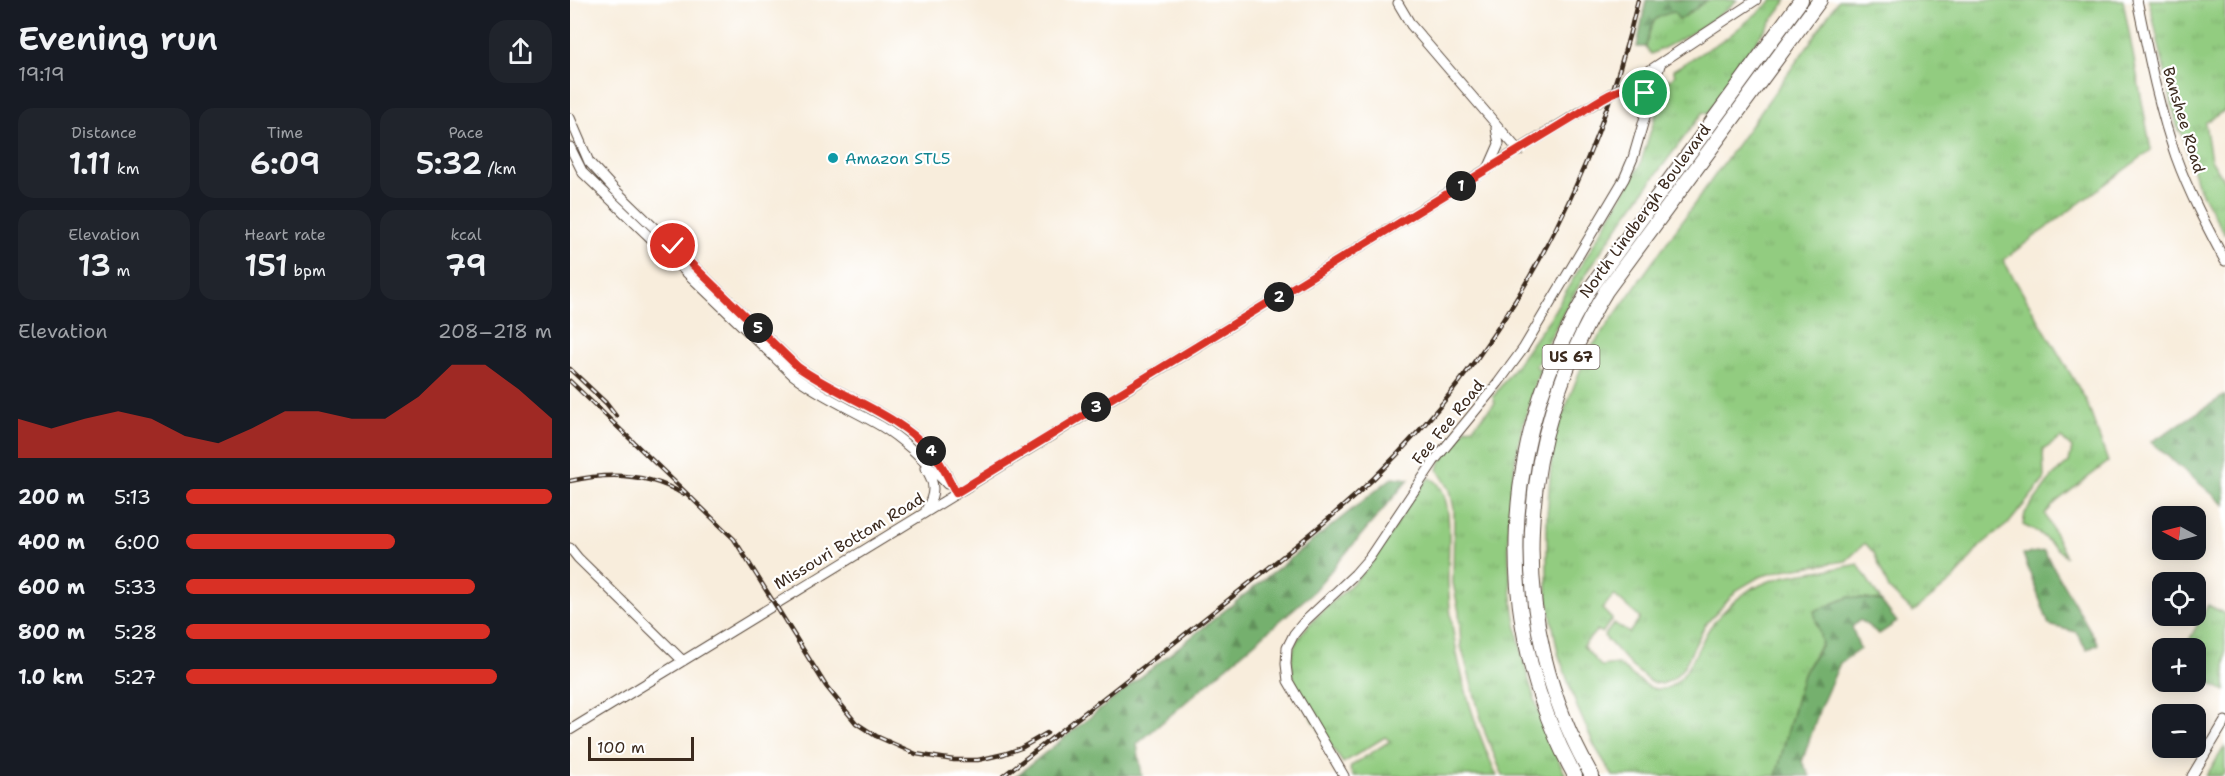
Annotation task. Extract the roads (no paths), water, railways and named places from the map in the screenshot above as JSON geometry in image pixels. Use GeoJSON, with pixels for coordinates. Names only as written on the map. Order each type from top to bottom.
{"type":"FeatureCollection","features":[{"type":"Feature","properties":{"kind":"highway","name":"North Lindbergh Boulevard"},"geometry":{"type":"LineString","coordinates":[[1575,776],[1541,698],[1527,645],[1519,592],[1517,514],[1524,461],[1536,410],[1556,353],[1589,290],[1801,0]]}},
{"type":"Feature","properties":{"kind":"highway","name":"North Lindbergh Boulevard"},"geometry":{"type":"LineString","coordinates":[[1592,776],[1573,738],[1557,697],[1543,646],[1534,594],[1533,515],[1539,462],[1551,410],[1569,361],[1606,291],[1820,0]]}},
{"type":"Feature","properties":{"kind":"street","name":"Missouri Bottom Road"},"geometry":{"type":"LineString","coordinates":[[570,730],[1660,65],[1756,0]]}},
{"type":"Feature","properties":{"kind":"street","name":"Banshee Road"},"geometry":{"type":"LineString","coordinates":[[2137,0],[2170,139],[2196,205],[2225,261]]}},
{"type":"Feature","properties":{"kind":"street"},"geometry":{"type":"LineString","coordinates":[[1398,3],[1411,25],[1519,151]]}},
{"type":"Feature","properties":{"kind":"street","name":"Fee Fee Road"},"geometry":{"type":"LineString","coordinates":[[1344,776],[1288,681],[1287,648],[1294,634],[1304,622],[1369,558],[1434,461],[1498,383],[1522,349],[1615,197],[1633,158],[1660,65]]}},
{"type":"Feature","properties":{"kind":"street"},"geometry":{"type":"LineString","coordinates":[[1622,88],[1641,90],[1645,93],[1647,115]]}},
{"type":"Feature","properties":{"kind":"street"},"geometry":{"type":"LineString","coordinates":[[570,118],[589,162],[619,194],[798,367],[817,380],[888,416],[914,435],[934,454],[956,493]]}},
{"type":"Feature","properties":{"kind":"street"},"geometry":{"type":"LineString","coordinates":[[1488,170],[1499,144],[1499,136],[1494,123]]}},
{"type":"Feature","properties":{"kind":"street"},"geometry":{"type":"LineString","coordinates":[[570,147],[583,173],[793,375],[811,389],[882,427],[911,449],[956,493]]}},
{"type":"Feature","properties":{"kind":"street","name":"Banshee Road"},"geometry":{"type":"LineString","coordinates":[[2216,243],[2225,252]]}},
{"type":"Feature","properties":{"kind":"street"},"geometry":{"type":"LineString","coordinates":[[911,449],[932,477],[934,486],[932,497],[924,512]]}},
{"type":"Feature","properties":{"kind":"street"},"geometry":{"type":"LineString","coordinates":[[570,548],[684,661]]}},
{"type":"Feature","properties":{"kind":"street"},"geometry":{"type":"LineString","coordinates":[[2192,776],[2225,721]]}},
{"type":"Feature","properties":{"kind":"railway"},"geometry":{"type":"LineString","coordinates":[[1003,776],[1320,526],[1374,478],[1422,428],[1465,374],[1505,317],[1540,258],[1571,197],[1598,133],[1620,67],[1638,0]]}},
{"type":"Feature","properties":{"kind":"railway"},"geometry":{"type":"LineString","coordinates":[[570,369],[606,403],[616,416]]}},
{"type":"Feature","properties":{"kind":"railway"},"geometry":{"type":"LineString","coordinates":[[570,381],[734,539],[826,686],[856,723],[876,736],[916,754],[954,760],[978,760],[1004,754],[1021,748],[1047,733]]}},
{"type":"Feature","properties":{"kind":"railway"},"geometry":{"type":"LineString","coordinates":[[570,481],[599,476],[628,476],[656,482],[683,494]]}},
{"type":"Feature","properties":{"kind":"place","name":"Amazon STL5"},"geometry":{"type":"Point","coordinates":[833,158]}}]}
